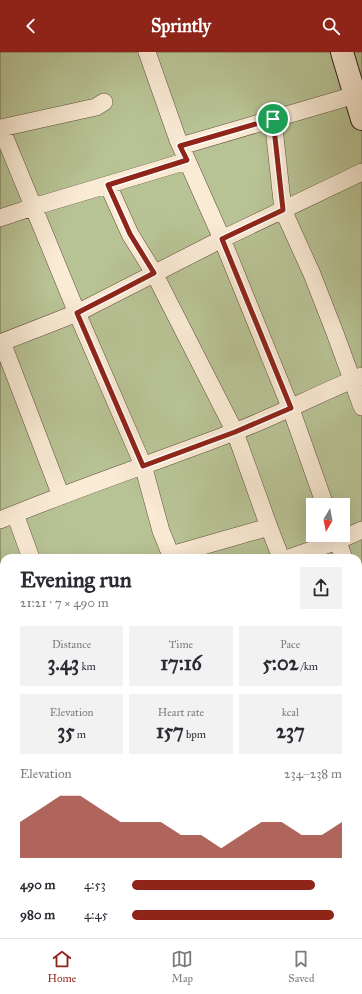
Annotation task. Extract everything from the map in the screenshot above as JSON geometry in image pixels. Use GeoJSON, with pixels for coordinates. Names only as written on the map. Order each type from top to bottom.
{"type":"FeatureCollection","features":[{"type":"Feature","properties":{"kind":"street"},"geometry":{"type":"LineString","coordinates":[[147,52],[184,153],[222,239],[291,408],[323,498]]}},
{"type":"Feature","properties":{"kind":"street"},"geometry":{"type":"LineString","coordinates":[[342,52],[362,120]]}},
{"type":"Feature","properties":{"kind":"street"},"geometry":{"type":"LineString","coordinates":[[0,218],[108,185],[184,153],[273,119],[354,95]]}},
{"type":"Feature","properties":{"kind":"street"},"geometry":{"type":"LineString","coordinates":[[104,102],[96,107],[1,128],[77,313],[143,466],[161,531],[171,554]]}},
{"type":"Feature","properties":{"kind":"street"},"geometry":{"type":"LineString","coordinates":[[273,119],[283,210],[357,378],[362,406]]}},
{"type":"Feature","properties":{"kind":"street"},"geometry":{"type":"LineString","coordinates":[[61,496],[1,343],[77,313],[222,239],[362,172]]}},
{"type":"Feature","properties":{"kind":"street"},"geometry":{"type":"LineString","coordinates":[[108,185],[130,234],[154,273],[235,432],[279,554]]}},
{"type":"Feature","properties":{"kind":"street"},"geometry":{"type":"LineString","coordinates":[[29,554],[8,517],[235,432],[357,378]]}},
{"type":"Feature","properties":{"kind":"street"},"geometry":{"type":"LineString","coordinates":[[182,554],[269,527]]}},
{"type":"Feature","properties":{"kind":"street"},"geometry":{"type":"LineString","coordinates":[[350,534],[362,530]]}},
{"type":"Feature","properties":{"kind":"street"},"geometry":{"type":"LineString","coordinates":[[298,554],[327,542]]}},
{"type":"Feature","properties":{"kind":"street"},"geometry":{"type":"LineString","coordinates":[[338,542],[342,554]]}},
{"type":"Feature","properties":{"kind":"green space"},"geometry":{"type":"Polygon","coordinates":[[[0,52],[362,52],[362,554],[0,554],[0,52]]]}},
{"type":"Feature","properties":{"kind":"route"},"geometry":{"type":"LineString","coordinates":[[273,119],[283,210],[222,239],[291,408],[235,432],[143,466],[77,313],[154,273],[130,234],[108,185],[187,160],[180,146],[273,119]]}}]}
